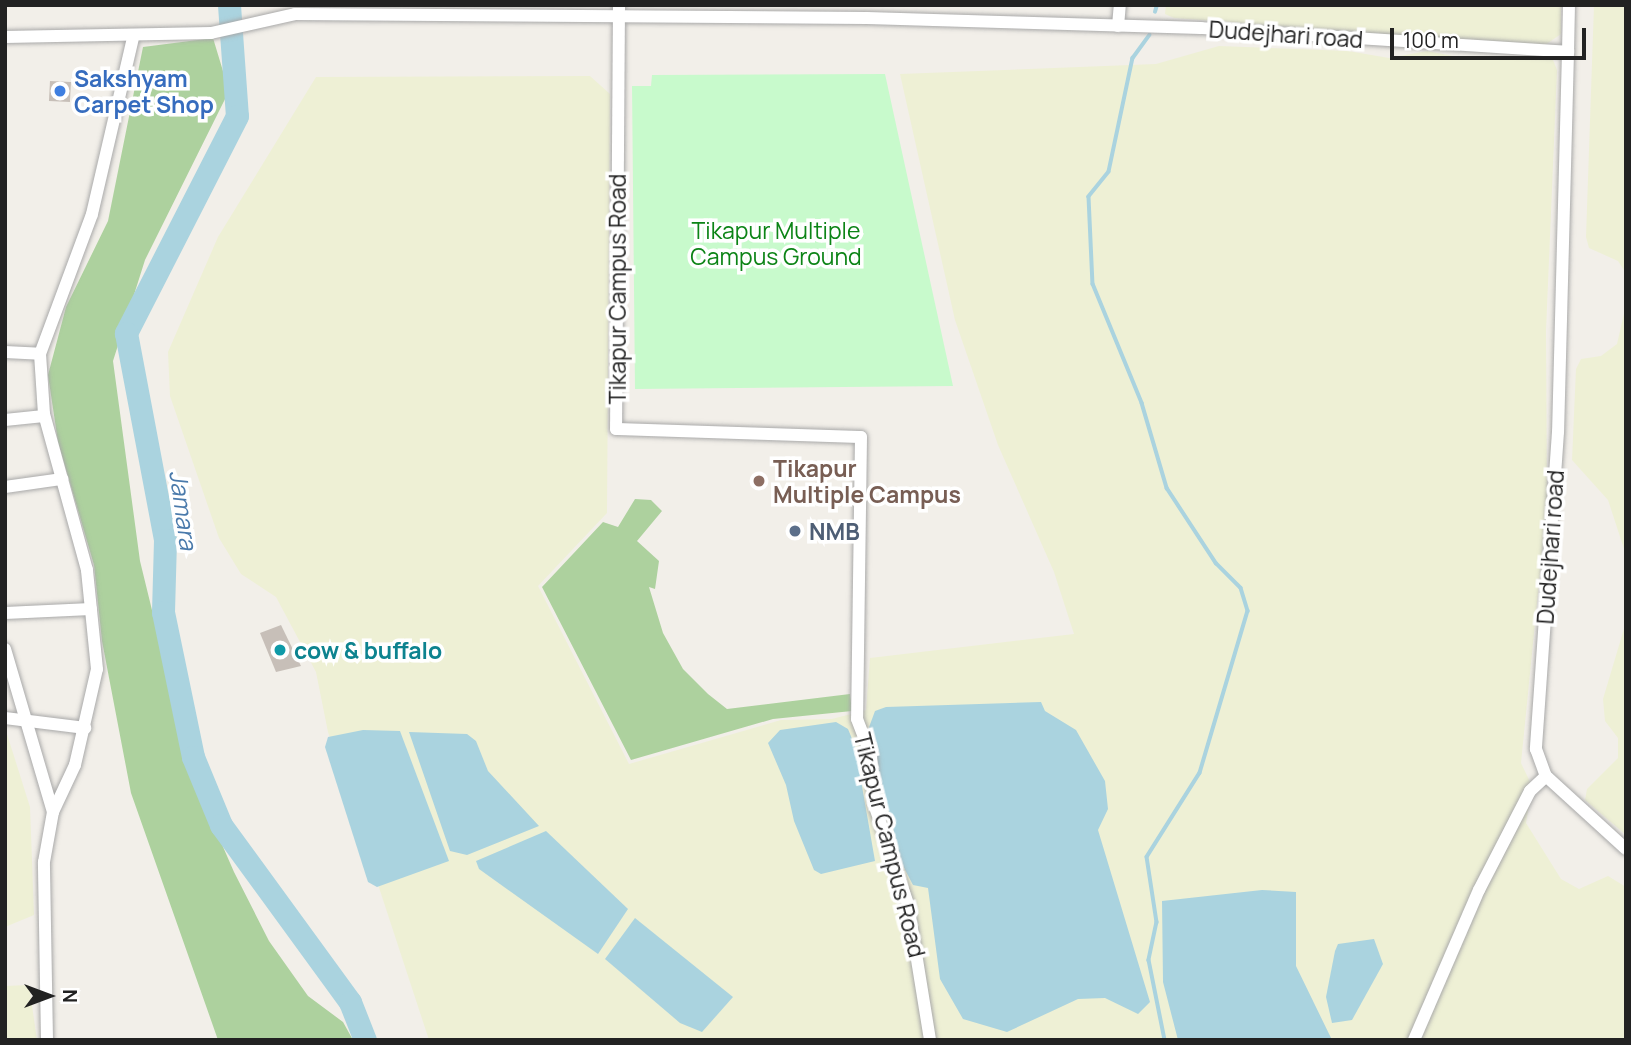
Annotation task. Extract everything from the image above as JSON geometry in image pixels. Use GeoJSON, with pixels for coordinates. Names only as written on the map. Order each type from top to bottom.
{"type":"FeatureCollection","features":[{"type":"Feature","properties":{"kind":"street"},"geometry":{"type":"LineString","coordinates":[[1118,26],[1120,5]]}},
{"type":"Feature","properties":{"kind":"street"},"geometry":{"type":"LineString","coordinates":[[1568,52],[1569,5]]}},
{"type":"Feature","properties":{"kind":"street","name":"Dudejhari road"},"geometry":{"type":"LineString","coordinates":[[5,37],[133,38],[211,33],[294,9],[867,12],[1568,52],[1558,432],[1536,749],[1546,776]]}},
{"type":"Feature","properties":{"kind":"street","name":"Tikapur Campus Road"},"geometry":{"type":"LineString","coordinates":[[619,11],[616,429],[861,437],[857,719],[871,755],[874,804],[908,904],[930,1040]]}},
{"type":"Feature","properties":{"kind":"street"},"geometry":{"type":"LineString","coordinates":[[47,1040],[44,862],[53,812],[85,728],[97,669],[87,570],[44,416],[40,354],[92,214],[133,38]]}},
{"type":"Feature","properties":{"kind":"street"},"geometry":{"type":"LineString","coordinates":[[5,352],[40,354]]}},
{"type":"Feature","properties":{"kind":"street"},"geometry":{"type":"LineString","coordinates":[[5,420],[44,416]]}},
{"type":"Feature","properties":{"kind":"street"},"geometry":{"type":"LineString","coordinates":[[5,487],[62,479]]}},
{"type":"Feature","properties":{"kind":"street"},"geometry":{"type":"LineString","coordinates":[[5,613],[91,609]]}},
{"type":"Feature","properties":{"kind":"street"},"geometry":{"type":"LineString","coordinates":[[5,649],[53,812]]}},
{"type":"Feature","properties":{"kind":"street"},"geometry":{"type":"LineString","coordinates":[[5,718],[26,718],[85,728]]}},
{"type":"Feature","properties":{"kind":"street"},"geometry":{"type":"LineString","coordinates":[[1414,1040],[1479,890],[1530,791],[1546,776],[1626,849]]}},
{"type":"Feature","properties":{"kind":"green space"},"geometry":{"type":"Polygon","coordinates":[[[1166,5],[1561,5],[1561,34],[1545,45],[1368,33],[1174,18],[1165,14],[1166,5]]]}},
{"type":"Feature","properties":{"kind":"green space"},"geometry":{"type":"Polygon","coordinates":[[[1594,5],[1626,5],[1626,273],[1618,261],[1589,248],[1586,237],[1594,5]]]}},
{"type":"Feature","properties":{"kind":"green space"},"geometry":{"type":"Polygon","coordinates":[[[213,38],[229,91],[145,260],[113,361],[140,561],[193,778],[234,872],[269,941],[308,996],[343,1022],[353,1040],[218,1040],[131,793],[102,641],[94,565],[58,442],[48,375],[66,307],[108,221],[143,47],[213,38]]]}},
{"type":"Feature","properties":{"kind":"green space"},"geometry":{"type":"Polygon","coordinates":[[[1219,46],[1348,51],[1389,58],[1427,51],[1469,59],[1532,56],[1553,60],[1557,70],[1546,331],[1547,503],[1521,763],[1532,786],[1526,823],[1561,879],[1579,889],[1608,876],[1626,887],[1626,1040],[429,1040],[328,732],[316,672],[276,597],[241,574],[219,538],[170,396],[168,352],[218,237],[316,77],[590,76],[610,94],[607,513],[538,586],[629,764],[781,720],[832,719],[866,710],[870,658],[1074,634],[1054,572],[998,445],[955,320],[900,74],[1156,64],[1219,46]]]}},
{"type":"Feature","properties":{"kind":"green space","name":"Tikapur Multiple Campus Ground"},"geometry":{"type":"Polygon","coordinates":[[[885,74],[953,386],[635,389],[632,86],[651,86],[652,75],[885,74]]]}},
{"type":"Feature","properties":{"kind":"green space"},"geometry":{"type":"Polygon","coordinates":[[[1626,305],[1626,555],[1608,500],[1572,460],[1576,369],[1581,359],[1601,356],[1617,344],[1626,305]]]}},
{"type":"Feature","properties":{"kind":"green space"},"geometry":{"type":"Polygon","coordinates":[[[635,499],[651,500],[662,511],[637,541],[659,561],[655,589],[649,587],[663,633],[683,669],[708,694],[727,709],[850,694],[852,711],[773,719],[631,760],[542,587],[603,522],[618,527],[635,499]]]}},
{"type":"Feature","properties":{"kind":"green space"},"geometry":{"type":"Polygon","coordinates":[[[1626,622],[1626,835],[1585,800],[1587,789],[1618,758],[1618,738],[1605,721],[1603,699],[1626,622]]]}},
{"type":"Feature","properties":{"kind":"green space"},"geometry":{"type":"Polygon","coordinates":[[[7,734],[30,807],[34,915],[5,927],[7,734]]]}},
{"type":"Feature","properties":{"kind":"green space"},"geometry":{"type":"Polygon","coordinates":[[[29,985],[37,1040],[5,1040],[5,986],[29,985]]]}},
{"type":"Feature","properties":{"kind":"water"},"geometry":{"type":"Polygon","coordinates":[[[1041,702],[1045,711],[1076,730],[1105,781],[1108,809],[1098,830],[1150,1002],[1138,1014],[1105,998],[1078,999],[1007,1032],[963,1019],[940,979],[928,888],[913,885],[902,864],[868,730],[875,711],[886,707],[1041,702]]]}},
{"type":"Feature","properties":{"kind":"water"},"geometry":{"type":"Polygon","coordinates":[[[836,722],[848,729],[855,746],[875,861],[821,874],[814,870],[794,821],[786,785],[768,743],[780,730],[836,722]]]}},
{"type":"Feature","properties":{"kind":"water"},"geometry":{"type":"Polygon","coordinates":[[[363,730],[400,731],[449,861],[377,887],[368,882],[325,747],[328,737],[363,730]]]}},
{"type":"Feature","properties":{"kind":"water"},"geometry":{"type":"Polygon","coordinates":[[[409,732],[467,734],[476,741],[488,771],[539,826],[467,855],[450,851],[409,732]]]}},
{"type":"Feature","properties":{"kind":"water"},"geometry":{"type":"Polygon","coordinates":[[[546,831],[628,909],[598,954],[479,869],[476,861],[546,831]]]}},
{"type":"Feature","properties":{"kind":"water"},"geometry":{"type":"Polygon","coordinates":[[[1262,890],[1296,892],[1296,966],[1332,1040],[1178,1040],[1163,982],[1162,901],[1262,890]]]}},
{"type":"Feature","properties":{"kind":"water"},"geometry":{"type":"Polygon","coordinates":[[[635,918],[733,997],[702,1032],[680,1023],[605,959],[635,918]]]}},
{"type":"Feature","properties":{"kind":"water"},"geometry":{"type":"Polygon","coordinates":[[[1374,939],[1383,964],[1352,1020],[1332,1023],[1326,997],[1338,944],[1374,939]]]}},
{"type":"Feature","properties":{"kind":"building","name":"Sakshyam Carpet Shop"},"geometry":{"type":"Polygon","coordinates":[[[50,81],[71,82],[70,102],[49,101],[50,81]]]}},
{"type":"Feature","properties":{"kind":"building","name":"cow & buffalo"},"geometry":{"type":"Polygon","coordinates":[[[281,625],[301,666],[276,672],[260,633],[281,625]]]}},
{"type":"Feature","properties":{"kind":"waterway","name":"Jamara"},"geometry":{"type":"LineString","coordinates":[[229,5],[237,116],[126,333],[165,540],[163,612],[193,757],[221,825],[350,1002],[365,1040]]}},
{"type":"Feature","properties":{"kind":"waterway"},"geometry":{"type":"LineString","coordinates":[[1155,12],[1157,5]]}},
{"type":"Feature","properties":{"kind":"waterway"},"geometry":{"type":"LineString","coordinates":[[1150,35],[1133,58],[1109,172],[1089,197],[1093,284],[1142,403],[1167,488],[1216,563],[1241,588],[1248,611],[1200,773],[1147,857],[1157,922],[1149,960],[1165,1040]]}},
{"type":"Feature","properties":{"kind":"place","name":"Sakshyam Carpet Shop"},"geometry":{"type":"Point","coordinates":[60,91]}},
{"type":"Feature","properties":{"kind":"place","name":"Tikapur Multiple Campus"},"geometry":{"type":"Point","coordinates":[759,481]}},
{"type":"Feature","properties":{"kind":"place","name":"NMB"},"geometry":{"type":"Point","coordinates":[795,531]}},
{"type":"Feature","properties":{"kind":"place","name":"cow & buffalo"},"geometry":{"type":"Point","coordinates":[280,650]}}]}
